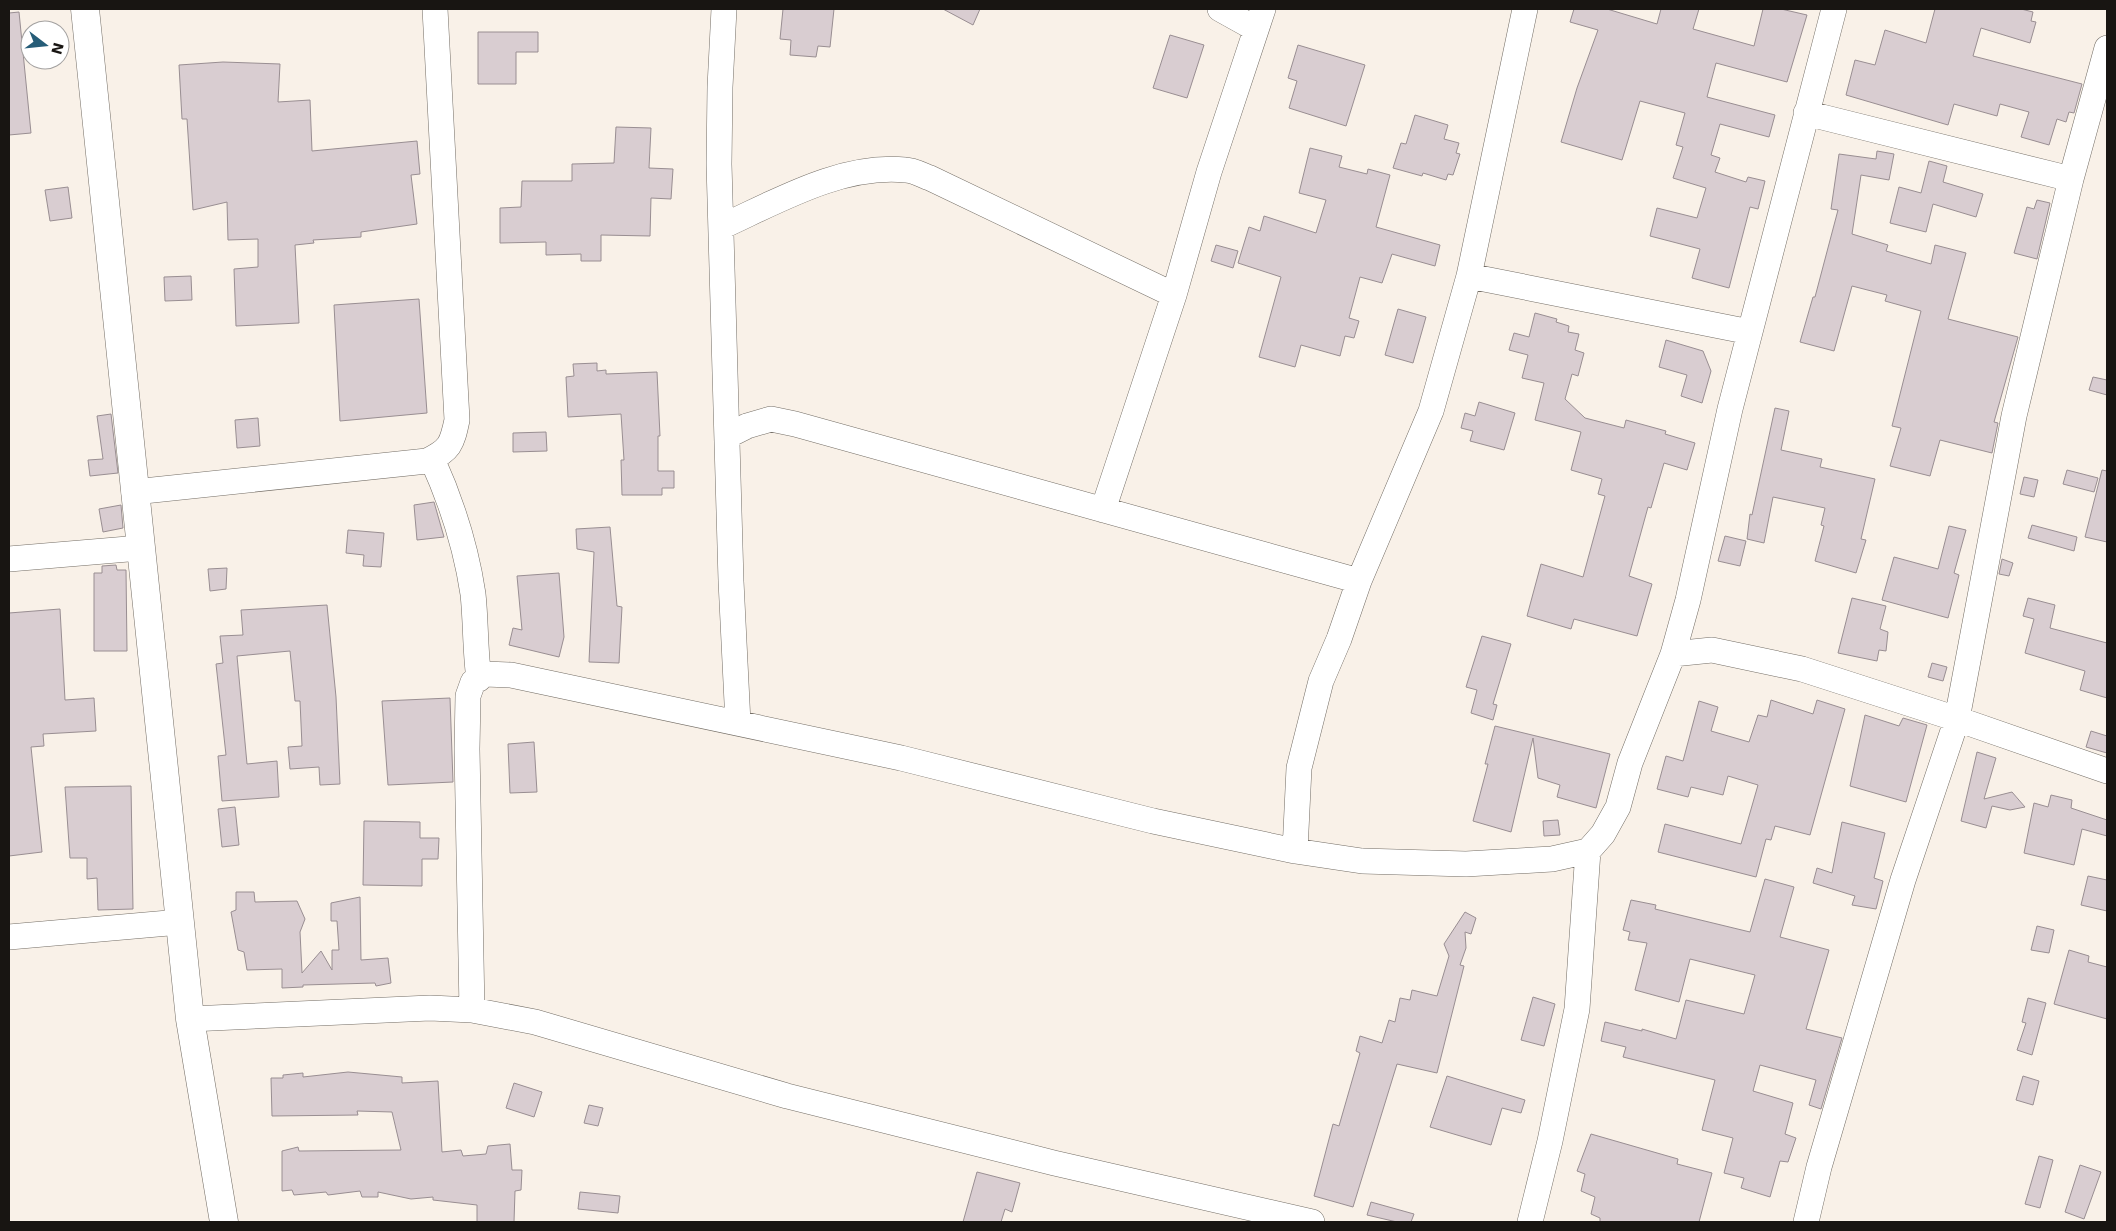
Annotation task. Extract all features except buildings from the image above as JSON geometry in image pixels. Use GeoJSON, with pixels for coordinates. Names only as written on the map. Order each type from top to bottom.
{"type":"FeatureCollection","features":[{"type":"Feature","properties":{"kind":"main road"},"geometry":{"type":"LineString","coordinates":[[85,9],[190,1018],[224,1222]]}},
{"type":"Feature","properties":{"kind":"street"},"geometry":{"type":"LineString","coordinates":[[134,492],[323,473],[432,459],[443,454],[452,442],[457,420],[435,9]]}},
{"type":"Feature","properties":{"kind":"street"},"geometry":{"type":"LineString","coordinates":[[724,9],[720,87],[721,227],[731,581],[738,723]]}},
{"type":"Feature","properties":{"kind":"street"},"geometry":{"type":"LineString","coordinates":[[1103,510],[1174,295],[1209,172],[1260,19],[1220,9]]}},
{"type":"Feature","properties":{"kind":"street"},"geometry":{"type":"LineString","coordinates":[[1294,852],[1299,768],[1321,681],[1339,639],[1359,581],[1431,411],[1469,276],[1525,9]]}},
{"type":"Feature","properties":{"kind":"street"},"geometry":{"type":"LineString","coordinates":[[472,1010],[467,740],[468,696],[474,682],[485,674],[511,675],[901,758],[1153,821],[1294,852],[1362,861],[1466,864],[1552,859],[1588,851],[1603,834],[1618,808],[1630,763],[1673,654],[1688,600],[1730,408],[1834,9]]}},
{"type":"Feature","properties":{"kind":"street"},"geometry":{"type":"LineString","coordinates":[[1806,1222],[1819,1167],[1902,880],[1957,719],[2014,416],[2072,179],[2107,48]]}},
{"type":"Feature","properties":{"kind":"street"},"geometry":{"type":"LineString","coordinates":[[1806,113],[2072,179]]}},
{"type":"Feature","properties":{"kind":"street"},"geometry":{"type":"LineString","coordinates":[[721,227],[814,186],[864,170],[907,170],[930,178],[1174,295]]}},
{"type":"Feature","properties":{"kind":"street"},"geometry":{"type":"LineString","coordinates":[[1469,276],[1750,332]]}},
{"type":"Feature","properties":{"kind":"street"},"geometry":{"type":"LineString","coordinates":[[727,436],[747,426],[771,419],[1359,581]]}},
{"type":"Feature","properties":{"kind":"street"},"geometry":{"type":"LineString","coordinates":[[432,459],[449,496],[463,540],[473,596],[475,652],[479,679]]}},
{"type":"Feature","properties":{"kind":"street"},"geometry":{"type":"LineString","coordinates":[[9,559],[140,548]]}},
{"type":"Feature","properties":{"kind":"street"},"geometry":{"type":"LineString","coordinates":[[1673,654],[1712,650],[1802,669],[1957,719],[2107,771]]}},
{"type":"Feature","properties":{"kind":"street"},"geometry":{"type":"LineString","coordinates":[[1530,1222],[1550,1141],[1577,1009],[1588,851]]}},
{"type":"Feature","properties":{"kind":"street"},"geometry":{"type":"LineString","coordinates":[[9,937],[180,922]]}},
{"type":"Feature","properties":{"kind":"street"},"geometry":{"type":"LineString","coordinates":[[190,1018],[430,1008],[472,1010],[535,1022],[787,1096],[1054,1163],[1312,1222]]}}]}
